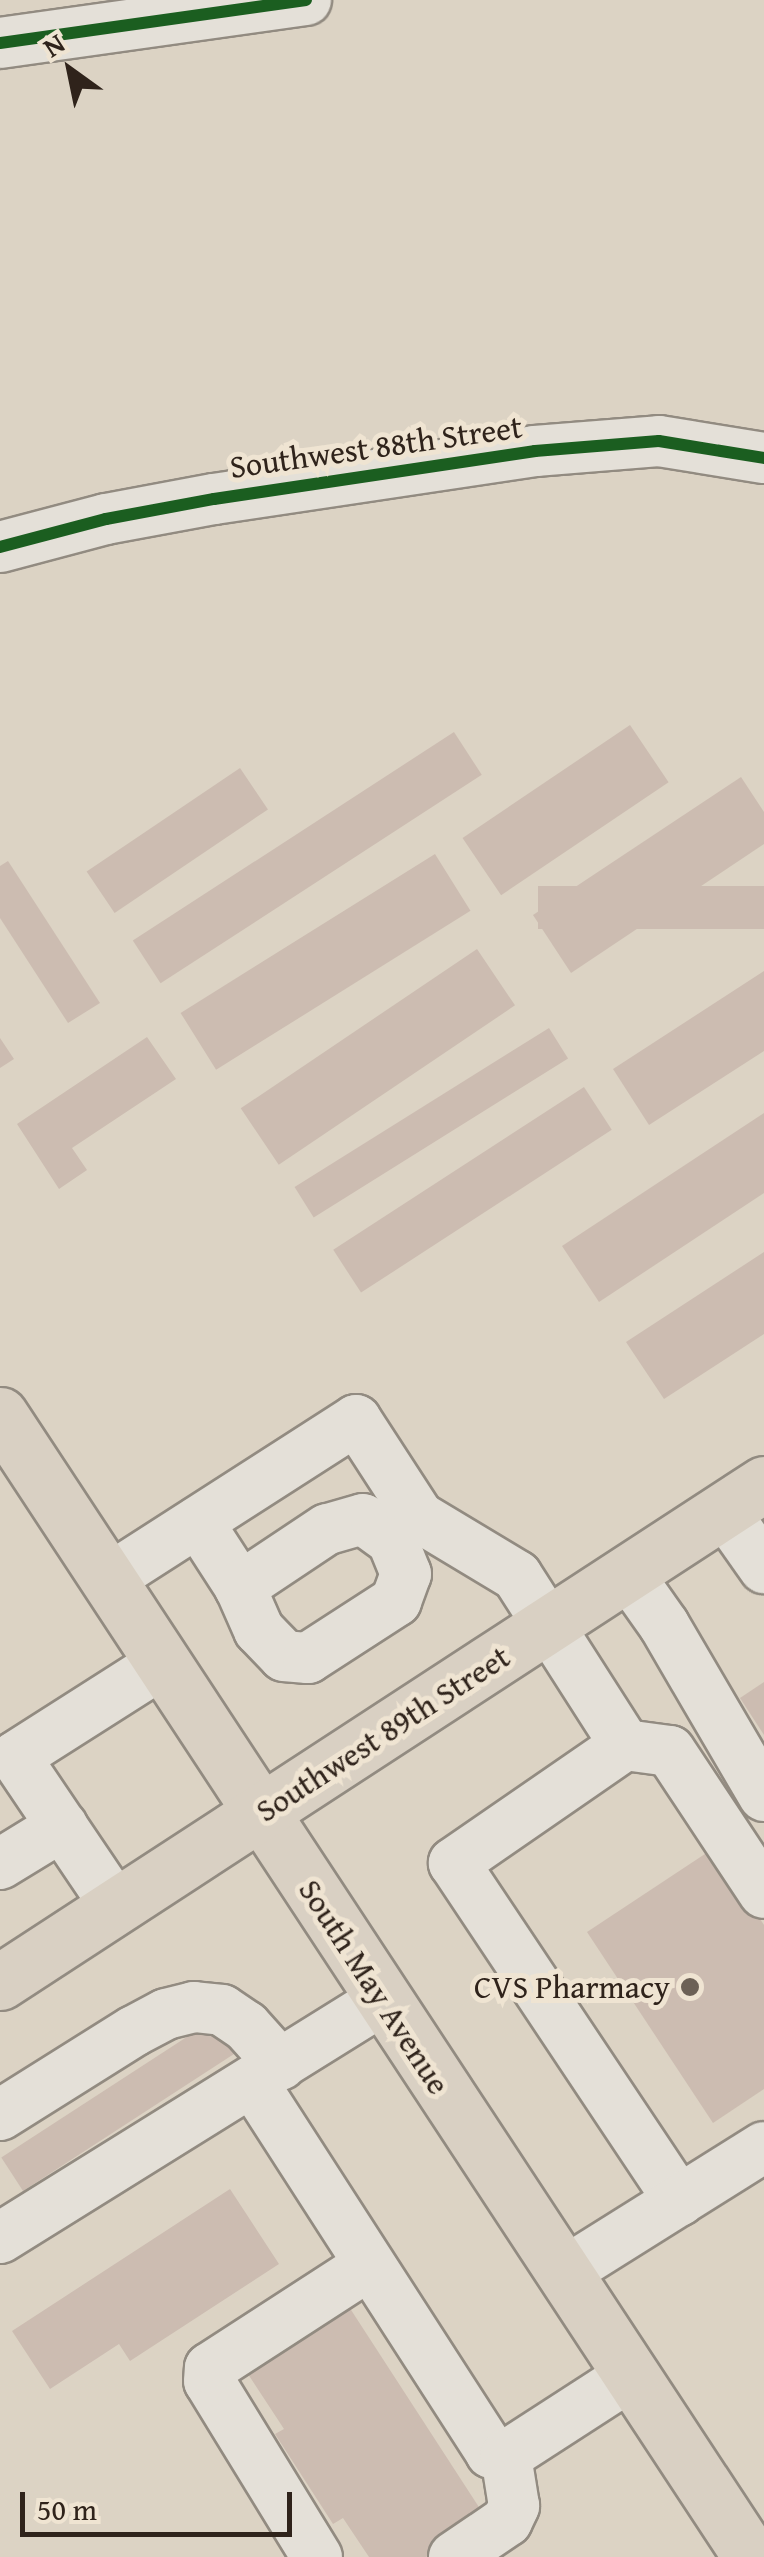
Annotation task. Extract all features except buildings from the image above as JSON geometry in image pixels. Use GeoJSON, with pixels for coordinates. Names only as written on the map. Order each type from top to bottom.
{"type":"FeatureCollection","features":[{"type":"Feature","properties":{"kind":"main road","name":"South May Avenue"},"geometry":{"type":"LineString","coordinates":[[0,1415],[752,2557]]}},
{"type":"Feature","properties":{"kind":"main road","name":"Southwest 89th Street"},"geometry":{"type":"LineString","coordinates":[[0,1982],[744,1498]]}},
{"type":"Feature","properties":{"kind":"street"},"geometry":{"type":"LineString","coordinates":[[0,42],[306,0]]}},
{"type":"Feature","properties":{"kind":"street","name":"Southwest 88th Street"},"geometry":{"type":"LineString","coordinates":[[0,548],[106,519],[214,499],[535,451],[659,442],[764,458]]}},
{"type":"Feature","properties":{"kind":"street"},"geometry":{"type":"LineString","coordinates":[[107,1580],[356,1420],[419,1517],[516,1576],[625,1745]]}},
{"type":"Feature","properties":{"kind":"street"},"geometry":{"type":"LineString","coordinates":[[744,1498],[764,1568]]}},
{"type":"Feature","properties":{"kind":"street"},"geometry":{"type":"LineString","coordinates":[[198,1522],[240,1587]]}},
{"type":"Feature","properties":{"kind":"street"},"geometry":{"type":"LineString","coordinates":[[628,1574],[664,1625],[764,1796]]}},
{"type":"Feature","properties":{"kind":"street"},"geometry":{"type":"LineString","coordinates":[[116,1908],[15,1757],[161,1664]]}},
{"type":"Feature","properties":{"kind":"street"},"geometry":{"type":"LineString","coordinates":[[679,2201],[454,1862],[625,1745],[670,1751],[764,1893]]}},
{"type":"Feature","properties":{"kind":"street"},"geometry":{"type":"LineString","coordinates":[[0,1864],[62,1826]]}},
{"type":"Feature","properties":{"kind":"street"},"geometry":{"type":"LineString","coordinates":[[0,2238],[383,2000]]}},
{"type":"Feature","properties":{"kind":"street"},"geometry":{"type":"LineString","coordinates":[[0,2115],[166,2014],[194,2007],[222,2010],[246,2026],[267,2074],[369,2265],[486,2447],[499,2457],[506,2456],[631,2375]]}},
{"type":"Feature","properties":{"kind":"street"},"geometry":{"type":"LineString","coordinates":[[563,2273],[764,2148]]}},
{"type":"Feature","properties":{"kind":"street"},"geometry":{"type":"LineString","coordinates":[[317,2557],[208,2381],[210,2368],[369,2265]]}},
{"type":"Feature","properties":{"kind":"street"},"geometry":{"type":"LineString","coordinates":[[454,2557],[507,2521],[514,2506],[506,2456]]}},
{"type":"Feature","properties":{"kind":"cycle path"},"geometry":{"type":"LineString","coordinates":[[0,43],[306,0]]}},
{"type":"Feature","properties":{"kind":"cycle path"},"geometry":{"type":"LineString","coordinates":[[0,547],[106,519],[214,499],[535,451],[659,441],[764,458]]}},
{"type":"Feature","properties":{"kind":"place","name":"CVS Pharmacy"},"geometry":{"type":"Point","coordinates":[690,1987]}}]}
